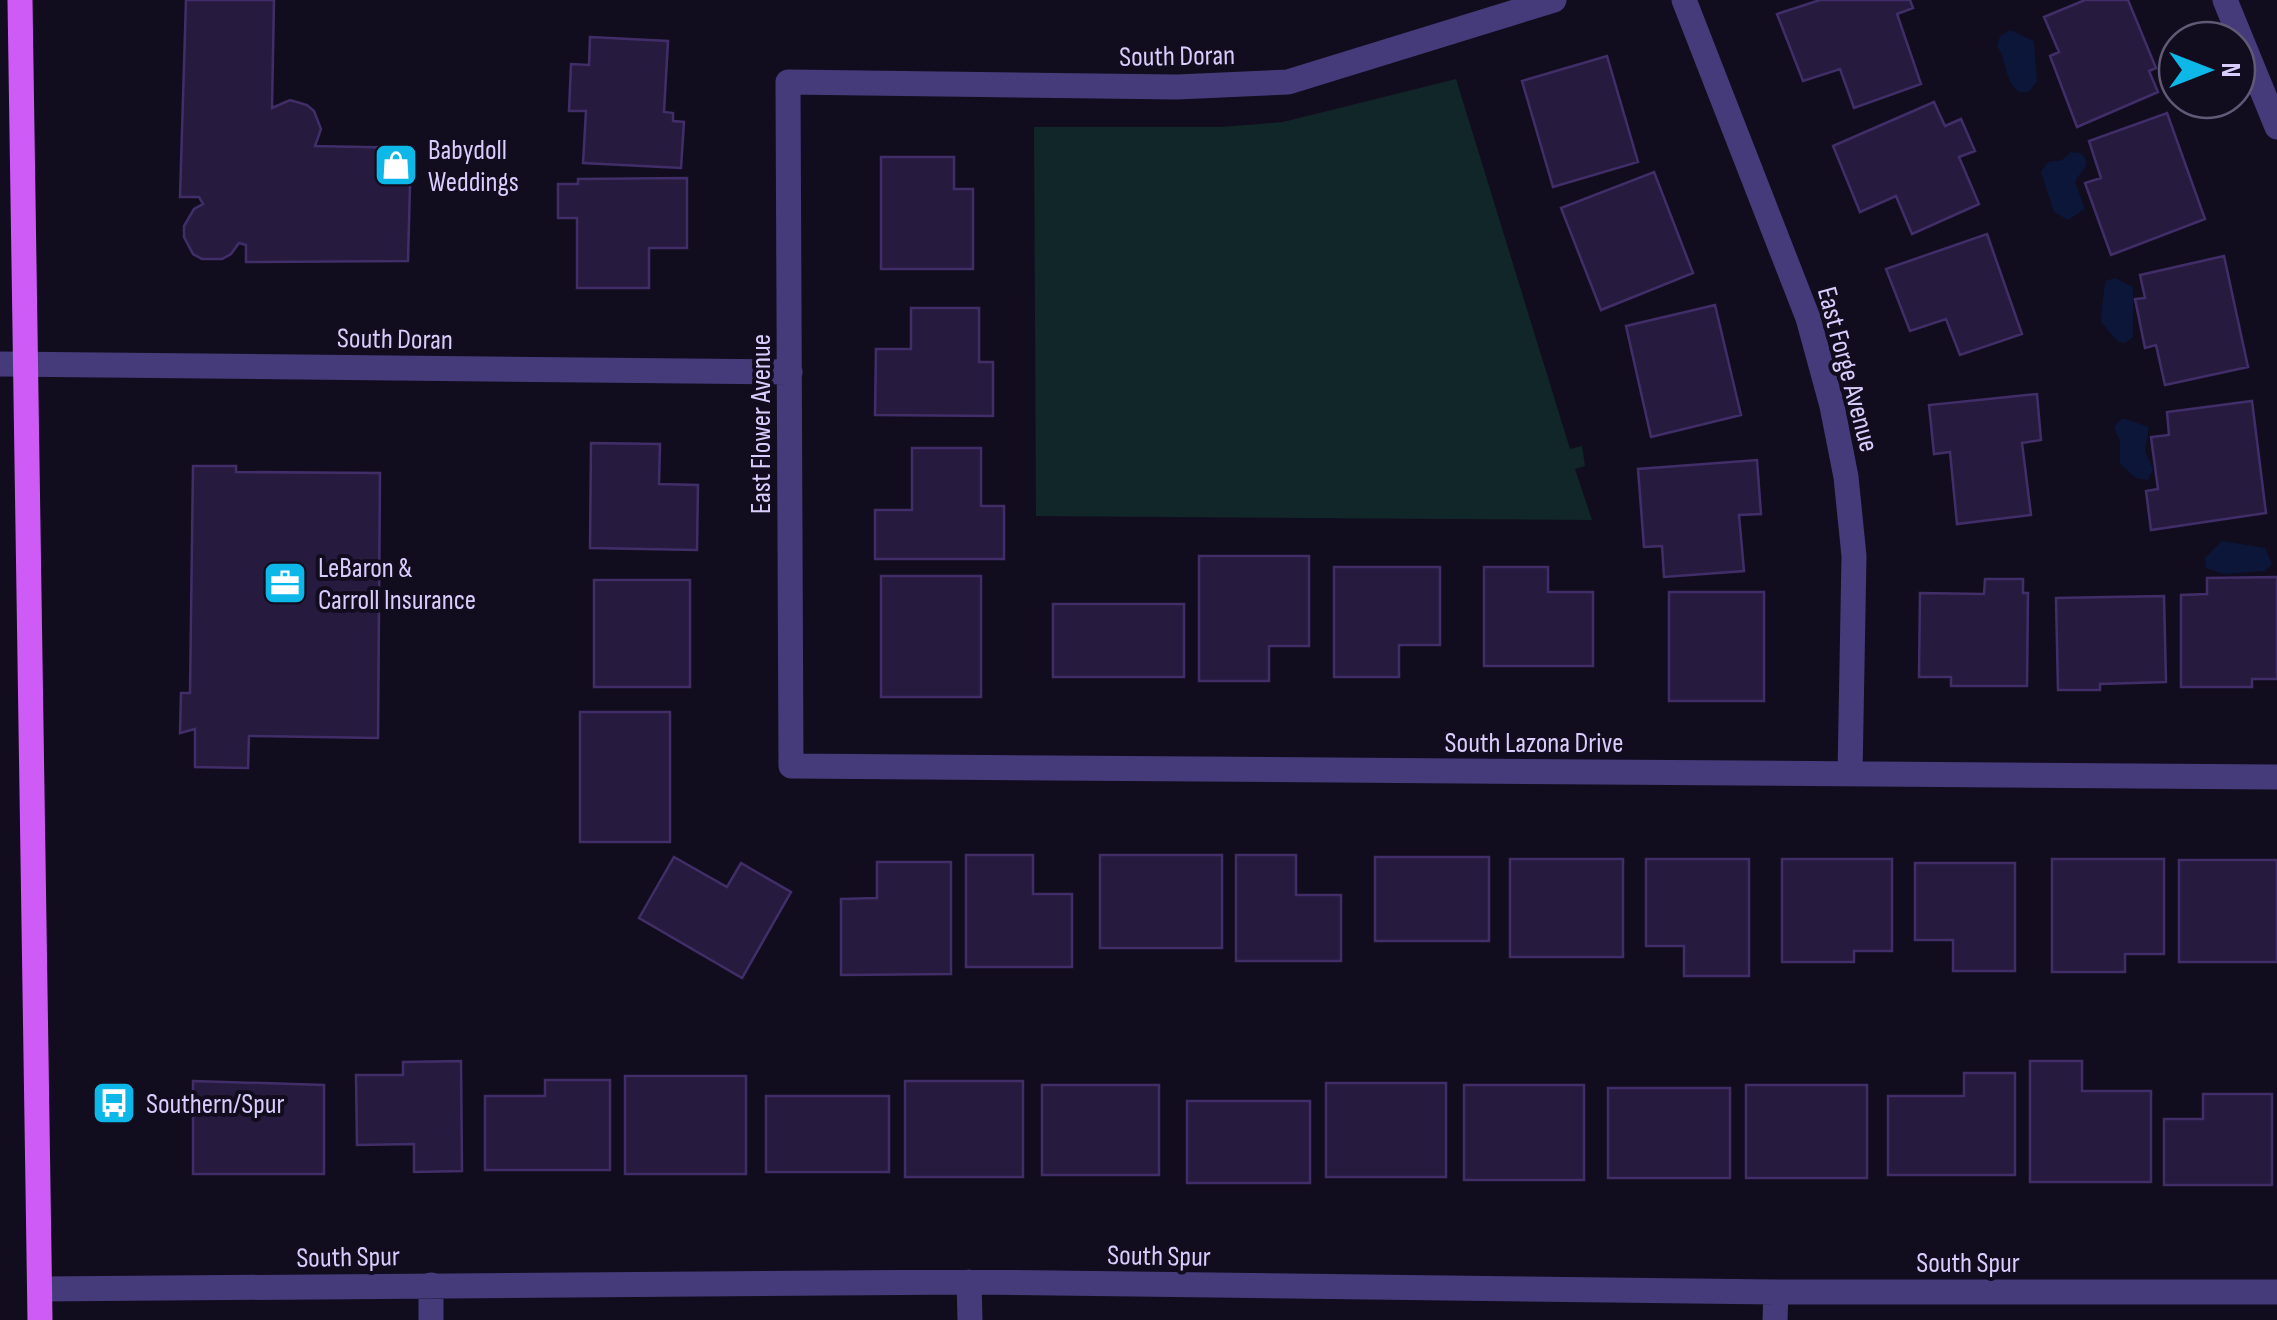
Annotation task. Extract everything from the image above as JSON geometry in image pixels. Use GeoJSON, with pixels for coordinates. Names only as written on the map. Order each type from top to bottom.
{"type":"FeatureCollection","features":[{"type":"Feature","properties":{"kind":"main road"},"geometry":{"type":"LineString","coordinates":[[20,0],[12,363],[40,1320]]}},
{"type":"Feature","properties":{"kind":"street","name":"South Doran"},"geometry":{"type":"LineString","coordinates":[[788,82],[1177,87],[1288,82],[1554,0]]}},
{"type":"Feature","properties":{"kind":"street","name":"East Forge Avenue"},"geometry":{"type":"LineString","coordinates":[[1684,0],[1808,318],[1832,406],[1846,477],[1854,556],[1850,774]]}},
{"type":"Feature","properties":{"kind":"street"},"geometry":{"type":"LineString","coordinates":[[2224,0],[2277,128]]}},
{"type":"Feature","properties":{"kind":"street","name":"East Flower Avenue"},"geometry":{"type":"LineString","coordinates":[[788,82],[791,766]]}},
{"type":"Feature","properties":{"kind":"street","name":"South Doran"},"geometry":{"type":"LineString","coordinates":[[12,363],[790,372]]}},
{"type":"Feature","properties":{"kind":"street","name":"South Lazona Drive"},"geometry":{"type":"LineString","coordinates":[[791,766],[2277,778]]}},
{"type":"Feature","properties":{"kind":"street"},"geometry":{"type":"LineString","coordinates":[[969,1282],[970,1320]]}},
{"type":"Feature","properties":{"kind":"street","name":"South Spur"},"geometry":{"type":"LineString","coordinates":[[40,1289],[969,1282],[1776,1292],[2277,1292]]}},
{"type":"Feature","properties":{"kind":"street"},"geometry":{"type":"LineString","coordinates":[[431,1285],[432,1320]]}},
{"type":"Feature","properties":{"kind":"street"},"geometry":{"type":"LineString","coordinates":[[1775,1320],[1776,1292]]}},
{"type":"Feature","properties":{"kind":"green space"},"geometry":{"type":"Polygon","coordinates":[[[1456,79],[1570,449],[1582,446],[1585,466],[1575,469],[1592,520],[1036,516],[1034,127],[1221,127],[1283,122],[1456,79]]]}},
{"type":"Feature","properties":{"kind":"water"},"geometry":{"type":"Polygon","coordinates":[[[2010,30],[2034,41],[2037,81],[2029,92],[2014,88],[1997,46],[2000,36],[2010,30]]]}},
{"type":"Feature","properties":{"kind":"water"},"geometry":{"type":"Polygon","coordinates":[[[2071,152],[2081,153],[2086,161],[2075,182],[2085,209],[2068,220],[2054,212],[2041,172],[2048,162],[2062,160],[2071,152]]]}},
{"type":"Feature","properties":{"kind":"water"},"geometry":{"type":"Polygon","coordinates":[[[2115,278],[2133,287],[2133,337],[2125,343],[2118,342],[2101,322],[2105,283],[2115,278]]]}},
{"type":"Feature","properties":{"kind":"water"},"geometry":{"type":"Polygon","coordinates":[[[2122,418],[2149,427],[2145,451],[2153,469],[2148,480],[2136,478],[2120,464],[2120,441],[2114,427],[2122,418]]]}},
{"type":"Feature","properties":{"kind":"water"},"geometry":{"type":"Polygon","coordinates":[[[2222,541],[2265,548],[2272,564],[2265,571],[2224,574],[2206,568],[2205,558],[2222,541]]]}},
{"type":"Feature","properties":{"kind":"building"},"geometry":{"type":"Polygon","coordinates":[[[186,0],[274,0],[272,108],[290,100],[314,111],[321,129],[315,146],[411,148],[408,261],[246,262],[246,245],[239,243],[222,259],[202,259],[193,254],[184,237],[184,226],[194,209],[203,204],[199,197],[180,197],[186,0]]]}},
{"type":"Feature","properties":{"kind":"building"},"geometry":{"type":"Polygon","coordinates":[[[1820,0],[1910,0],[1913,8],[1897,14],[1921,84],[1854,108],[1840,69],[1803,81],[1777,14],[1820,0]]]}},
{"type":"Feature","properties":{"kind":"building"},"geometry":{"type":"Polygon","coordinates":[[[2085,0],[2128,0],[2156,68],[2149,71],[2157,92],[2077,127],[2050,56],[2059,52],[2044,17],[2085,0]]]}},
{"type":"Feature","properties":{"kind":"building"},"geometry":{"type":"Polygon","coordinates":[[[590,37],[668,41],[664,112],[673,113],[673,121],[684,122],[681,168],[583,163],[586,111],[569,111],[571,64],[589,65],[590,37]]]}},
{"type":"Feature","properties":{"kind":"building"},"geometry":{"type":"Polygon","coordinates":[[[1607,56],[1638,162],[1553,187],[1522,81],[1607,56]]]}},
{"type":"Feature","properties":{"kind":"building"},"geometry":{"type":"Polygon","coordinates":[[[1934,102],[1945,126],[1961,119],[1975,151],[1959,157],[1979,204],[1912,234],[1896,196],[1860,212],[1833,146],[1934,102]]]}},
{"type":"Feature","properties":{"kind":"building"},"geometry":{"type":"Polygon","coordinates":[[[2157,117],[2157,120],[2170,120],[2205,219],[2111,255],[2085,183],[2101,178],[2089,141],[2157,117]]]}},
{"type":"Feature","properties":{"kind":"building"},"geometry":{"type":"Polygon","coordinates":[[[881,157],[954,157],[954,189],[973,189],[973,269],[881,269],[881,157]]]}},
{"type":"Feature","properties":{"kind":"building"},"geometry":{"type":"Polygon","coordinates":[[[1654,172],[1693,273],[1601,310],[1561,208],[1654,172]]]}},
{"type":"Feature","properties":{"kind":"building"},"geometry":{"type":"Polygon","coordinates":[[[687,178],[687,248],[649,248],[649,288],[577,288],[577,218],[558,218],[558,184],[578,184],[578,179],[687,178]]]}},
{"type":"Feature","properties":{"kind":"building"},"geometry":{"type":"Polygon","coordinates":[[[1987,234],[2022,334],[1960,355],[1946,319],[1910,331],[1886,269],[1987,234]]]}},
{"type":"Feature","properties":{"kind":"building"},"geometry":{"type":"Polygon","coordinates":[[[2224,256],[2248,367],[2165,385],[2156,345],[2145,348],[2135,299],[2145,298],[2140,275],[2224,256]]]}},
{"type":"Feature","properties":{"kind":"building"},"geometry":{"type":"Polygon","coordinates":[[[1715,305],[1741,415],[1651,437],[1626,326],[1715,305]]]}},
{"type":"Feature","properties":{"kind":"building"},"geometry":{"type":"Polygon","coordinates":[[[911,308],[979,308],[979,362],[993,362],[993,416],[875,415],[876,349],[911,349],[911,308]]]}},
{"type":"Feature","properties":{"kind":"building"},"geometry":{"type":"Polygon","coordinates":[[[2037,394],[2041,440],[2022,443],[2031,515],[1957,524],[1950,452],[1934,454],[1929,405],[2037,394]]]}},
{"type":"Feature","properties":{"kind":"building"},"geometry":{"type":"Polygon","coordinates":[[[2252,401],[2266,513],[2151,530],[2146,491],[2158,489],[2151,437],[2169,435],[2167,412],[2252,401]]]}},
{"type":"Feature","properties":{"kind":"building"},"geometry":{"type":"Polygon","coordinates":[[[591,443],[660,444],[659,484],[698,485],[697,550],[590,548],[591,443]]]}},
{"type":"Feature","properties":{"kind":"building"},"geometry":{"type":"Polygon","coordinates":[[[912,448],[981,448],[981,506],[1004,506],[1004,559],[875,559],[875,510],[912,510],[912,448]]]}},
{"type":"Feature","properties":{"kind":"building"},"geometry":{"type":"Polygon","coordinates":[[[1757,460],[1761,514],[1739,515],[1744,571],[1664,577],[1662,546],[1644,547],[1638,469],[1757,460]]]}},
{"type":"Feature","properties":{"kind":"building","name":"LeBaron & Carroll Insurance"},"geometry":{"type":"Polygon","coordinates":[[[193,466],[236,466],[236,472],[380,473],[378,738],[249,736],[248,768],[195,767],[195,729],[180,733],[181,693],[190,693],[193,466]]]}},
{"type":"Feature","properties":{"kind":"building"},"geometry":{"type":"Polygon","coordinates":[[[1199,556],[1309,556],[1309,646],[1269,646],[1269,681],[1199,681],[1199,556]]]}},
{"type":"Feature","properties":{"kind":"building"},"geometry":{"type":"Polygon","coordinates":[[[1334,567],[1440,567],[1440,645],[1399,645],[1399,677],[1334,677],[1334,567]]]}},
{"type":"Feature","properties":{"kind":"building"},"geometry":{"type":"Polygon","coordinates":[[[1484,567],[1548,567],[1548,592],[1593,592],[1593,666],[1484,666],[1484,567]]]}},
{"type":"Feature","properties":{"kind":"building"},"geometry":{"type":"Polygon","coordinates":[[[881,576],[981,576],[981,697],[881,697],[881,576]]]}},
{"type":"Feature","properties":{"kind":"building"},"geometry":{"type":"Polygon","coordinates":[[[2277,577],[2277,679],[2252,679],[2252,687],[2181,687],[2181,595],[2207,594],[2207,578],[2277,577]]]}},
{"type":"Feature","properties":{"kind":"building"},"geometry":{"type":"Polygon","coordinates":[[[1985,579],[2023,579],[2023,593],[2028,593],[2027,686],[1951,686],[1951,677],[1919,677],[1920,593],[1984,594],[1985,579]]]}},
{"type":"Feature","properties":{"kind":"building"},"geometry":{"type":"Polygon","coordinates":[[[594,580],[690,580],[690,687],[594,687],[594,580]]]}},
{"type":"Feature","properties":{"kind":"building"},"geometry":{"type":"Polygon","coordinates":[[[1669,592],[1764,592],[1764,701],[1669,701],[1669,592]]]}},
{"type":"Feature","properties":{"kind":"building"},"geometry":{"type":"Polygon","coordinates":[[[2164,596],[2166,682],[2100,684],[2100,690],[2058,690],[2056,598],[2164,596]]]}},
{"type":"Feature","properties":{"kind":"building"},"geometry":{"type":"Polygon","coordinates":[[[1053,604],[1184,604],[1184,677],[1053,677],[1053,604]]]}},
{"type":"Feature","properties":{"kind":"building"},"geometry":{"type":"Polygon","coordinates":[[[580,712],[670,712],[670,842],[580,842],[580,712]]]}},
{"type":"Feature","properties":{"kind":"building"},"geometry":{"type":"Polygon","coordinates":[[[966,855],[1033,855],[1033,894],[1072,894],[1072,967],[966,967],[966,855]]]}},
{"type":"Feature","properties":{"kind":"building"},"geometry":{"type":"Polygon","coordinates":[[[1100,855],[1222,855],[1222,948],[1100,948],[1100,855]]]}},
{"type":"Feature","properties":{"kind":"building"},"geometry":{"type":"Polygon","coordinates":[[[1236,855],[1296,855],[1296,895],[1341,895],[1341,961],[1236,961],[1236,855]]]}},
{"type":"Feature","properties":{"kind":"building"},"geometry":{"type":"Polygon","coordinates":[[[674,857],[727,887],[741,863],[791,892],[742,978],[639,918],[674,857]]]}},
{"type":"Feature","properties":{"kind":"building"},"geometry":{"type":"Polygon","coordinates":[[[1375,857],[1489,857],[1489,941],[1375,941],[1375,857]]]}},
{"type":"Feature","properties":{"kind":"building"},"geometry":{"type":"Polygon","coordinates":[[[1510,859],[1623,859],[1623,957],[1510,957],[1510,859]]]}},
{"type":"Feature","properties":{"kind":"building"},"geometry":{"type":"Polygon","coordinates":[[[1646,859],[1749,859],[1749,976],[1684,976],[1684,946],[1646,946],[1646,859]]]}},
{"type":"Feature","properties":{"kind":"building"},"geometry":{"type":"Polygon","coordinates":[[[1782,859],[1892,859],[1892,951],[1854,951],[1854,962],[1782,962],[1782,859]]]}},
{"type":"Feature","properties":{"kind":"building"},"geometry":{"type":"Polygon","coordinates":[[[2052,859],[2164,859],[2164,954],[2125,954],[2125,972],[2052,972],[2052,859]]]}},
{"type":"Feature","properties":{"kind":"building"},"geometry":{"type":"Polygon","coordinates":[[[2179,860],[2277,860],[2277,962],[2179,962],[2179,860]]]}},
{"type":"Feature","properties":{"kind":"building"},"geometry":{"type":"Polygon","coordinates":[[[877,862],[951,862],[951,974],[841,975],[841,899],[877,898],[877,862]]]}},
{"type":"Feature","properties":{"kind":"building"},"geometry":{"type":"Polygon","coordinates":[[[1915,863],[2015,863],[2015,971],[1953,971],[1953,940],[1915,940],[1915,863]]]}},
{"type":"Feature","properties":{"kind":"building"},"geometry":{"type":"Polygon","coordinates":[[[461,1061],[462,1171],[414,1172],[414,1144],[357,1145],[356,1075],[403,1075],[403,1062],[461,1061]]]}},
{"type":"Feature","properties":{"kind":"building"},"geometry":{"type":"Polygon","coordinates":[[[2030,1061],[2082,1061],[2082,1091],[2151,1091],[2151,1182],[2030,1182],[2030,1061]]]}},
{"type":"Feature","properties":{"kind":"building"},"geometry":{"type":"Polygon","coordinates":[[[1964,1073],[2015,1073],[2015,1175],[1888,1175],[1888,1096],[1964,1096],[1964,1073]]]}},
{"type":"Feature","properties":{"kind":"building"},"geometry":{"type":"Polygon","coordinates":[[[625,1076],[746,1076],[746,1174],[625,1174],[625,1076]]]}},
{"type":"Feature","properties":{"kind":"building"},"geometry":{"type":"Polygon","coordinates":[[[545,1080],[610,1080],[610,1170],[485,1170],[485,1096],[545,1096],[545,1080]]]}},
{"type":"Feature","properties":{"kind":"building"},"geometry":{"type":"Polygon","coordinates":[[[193,1081],[324,1085],[324,1174],[193,1174],[193,1081]]]}},
{"type":"Feature","properties":{"kind":"building"},"geometry":{"type":"Polygon","coordinates":[[[905,1081],[1023,1081],[1023,1177],[905,1177],[905,1081]]]}},
{"type":"Feature","properties":{"kind":"building"},"geometry":{"type":"Polygon","coordinates":[[[1326,1083],[1446,1083],[1446,1177],[1326,1177],[1326,1083]]]}},
{"type":"Feature","properties":{"kind":"building"},"geometry":{"type":"Polygon","coordinates":[[[1042,1085],[1159,1085],[1159,1175],[1042,1175],[1042,1085]]]}},
{"type":"Feature","properties":{"kind":"building"},"geometry":{"type":"Polygon","coordinates":[[[1464,1085],[1584,1085],[1584,1180],[1464,1180],[1464,1085]]]}},
{"type":"Feature","properties":{"kind":"building"},"geometry":{"type":"Polygon","coordinates":[[[1746,1085],[1867,1085],[1867,1178],[1746,1178],[1746,1085]]]}},
{"type":"Feature","properties":{"kind":"building"},"geometry":{"type":"Polygon","coordinates":[[[1608,1088],[1730,1088],[1730,1178],[1608,1178],[1608,1088]]]}},
{"type":"Feature","properties":{"kind":"building"},"geometry":{"type":"Polygon","coordinates":[[[2203,1094],[2272,1094],[2272,1185],[2164,1185],[2164,1119],[2203,1119],[2203,1094]]]}},
{"type":"Feature","properties":{"kind":"building"},"geometry":{"type":"Polygon","coordinates":[[[766,1096],[889,1096],[889,1172],[766,1172],[766,1096]]]}},
{"type":"Feature","properties":{"kind":"building"},"geometry":{"type":"Polygon","coordinates":[[[1187,1101],[1310,1101],[1310,1183],[1187,1183],[1187,1101]]]}},
{"type":"Feature","properties":{"kind":"place","name":"Babydoll Weddings"},"geometry":{"type":"Point","coordinates":[396,165]}},
{"type":"Feature","properties":{"kind":"place","name":"LeBaron & Carroll Insurance"},"geometry":{"type":"Point","coordinates":[285,583]}},
{"type":"Feature","properties":{"kind":"place","name":"Southern/Spur"},"geometry":{"type":"Point","coordinates":[114,1103]}}]}
